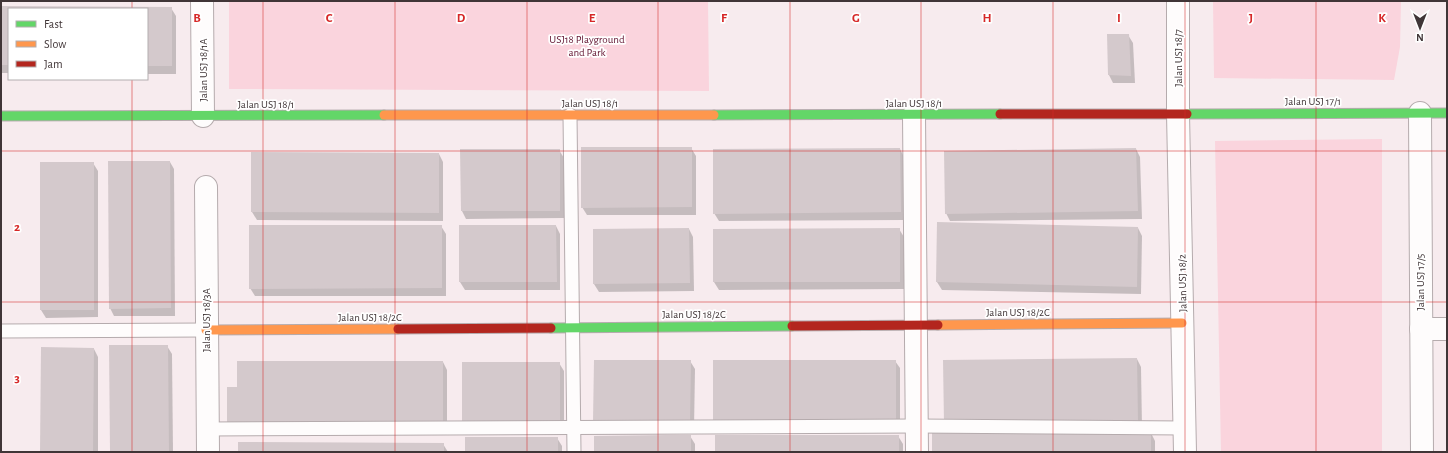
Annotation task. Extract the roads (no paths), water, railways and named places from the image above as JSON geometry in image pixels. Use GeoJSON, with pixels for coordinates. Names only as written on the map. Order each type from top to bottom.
{"type":"FeatureCollection","features":[{"type":"Feature","properties":{"kind":"street","name":"Jalan USJ 18/1A"},"geometry":{"type":"LineString","coordinates":[[202,1],[203,116]]}},
{"type":"Feature","properties":{"kind":"street","name":"Jalan USJ 18/7"},"geometry":{"type":"LineString","coordinates":[[1178,1],[1178,114]]}},
{"type":"Feature","properties":{"kind":"street","name":"Jalan USJ 17/5"},"geometry":{"type":"LineString","coordinates":[[1420,113],[1422,452]]}},
{"type":"Feature","properties":{"kind":"street","name":"Jalan USJ 17/1"},"geometry":{"type":"LineString","coordinates":[[1178,114],[1447,113]]}},
{"type":"Feature","properties":{"kind":"street","name":"Jalan USJ 18/1"},"geometry":{"type":"LineString","coordinates":[[1,116],[1178,114]]}},
{"type":"Feature","properties":{"kind":"street","name":"Jalan USJ 18/2"},"geometry":{"type":"LineString","coordinates":[[1178,114],[1184,452]]}},
{"type":"Feature","properties":{"kind":"street"},"geometry":{"type":"LineString","coordinates":[[914,115],[917,452]]}},
{"type":"Feature","properties":{"kind":"street","name":"Jalan USJ 18/3A"},"geometry":{"type":"LineString","coordinates":[[206,187],[208,452]]}},
{"type":"Feature","properties":{"kind":"street","name":"Jalan USJ 18/2C"},"geometry":{"type":"LineString","coordinates":[[206,330],[1182,323]]}},
{"type":"Feature","properties":{"kind":"street"},"geometry":{"type":"LineString","coordinates":[[1421,329],[1447,329]]}},
{"type":"Feature","properties":{"kind":"lane"},"geometry":{"type":"LineString","coordinates":[[570,115],[574,452]]}},
{"type":"Feature","properties":{"kind":"lane"},"geometry":{"type":"LineString","coordinates":[[1,331],[206,330]]}},
{"type":"Feature","properties":{"kind":"lane"},"geometry":{"type":"LineString","coordinates":[[207,429],[917,426],[1184,428]]}},
{"type":"Feature","properties":{"kind":"park label","name":"USJ18 Playground and Park"},"geometry":{"type":"Point","coordinates":[587,45]}}]}
